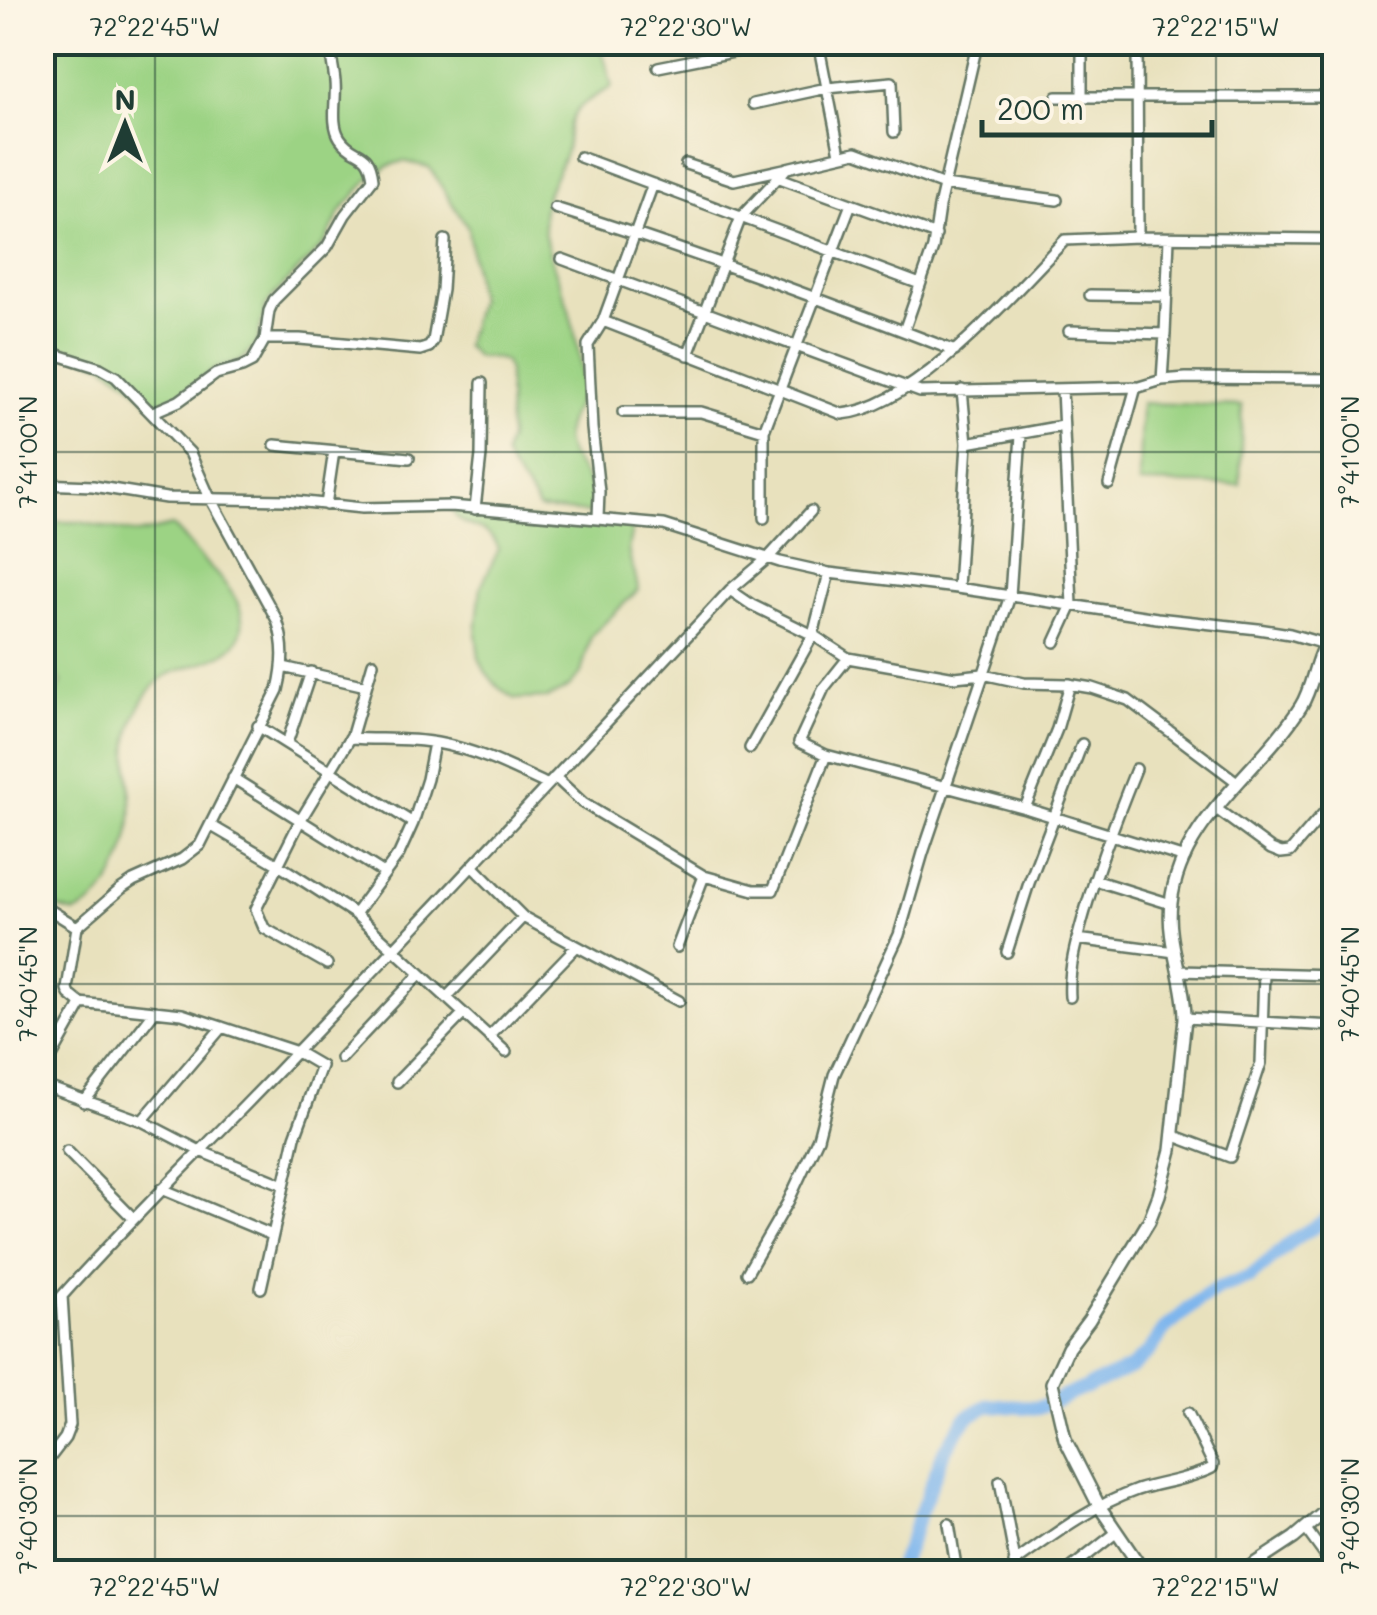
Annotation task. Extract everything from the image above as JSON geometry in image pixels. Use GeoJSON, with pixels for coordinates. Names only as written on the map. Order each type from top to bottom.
{"type":"FeatureCollection","features":[{"type":"Feature","properties":{"kind":"street"},"geometry":{"type":"LineString","coordinates":[[151,413],[179,401],[216,374],[252,362],[265,338],[274,300],[327,247],[345,214],[372,179],[366,157],[348,146],[336,128],[330,42]]}},
{"type":"Feature","properties":{"kind":"street"},"geometry":{"type":"LineString","coordinates":[[658,67],[784,42]]}},
{"type":"Feature","properties":{"kind":"street"},"geometry":{"type":"LineString","coordinates":[[818,42],[840,154]]}},
{"type":"Feature","properties":{"kind":"street"},"geometry":{"type":"LineString","coordinates":[[904,331],[936,235],[975,42]]}},
{"type":"Feature","properties":{"kind":"street"},"geometry":{"type":"LineString","coordinates":[[1082,42],[1082,98]]}},
{"type":"Feature","properties":{"kind":"street"},"geometry":{"type":"LineString","coordinates":[[1137,42],[1138,237]]}},
{"type":"Feature","properties":{"kind":"street"},"geometry":{"type":"LineString","coordinates":[[754,104],[827,88],[892,82],[894,132]]}},
{"type":"Feature","properties":{"kind":"street"},"geometry":{"type":"LineString","coordinates":[[1058,97],[1334,97]]}},
{"type":"Feature","properties":{"kind":"street"},"geometry":{"type":"LineString","coordinates":[[686,164],[734,180],[856,152],[944,185],[1057,200]]}},
{"type":"Feature","properties":{"kind":"street"},"geometry":{"type":"LineString","coordinates":[[580,156],[920,284]]}},
{"type":"Feature","properties":{"kind":"street"},"geometry":{"type":"LineString","coordinates":[[688,356],[741,217],[787,168]]}},
{"type":"Feature","properties":{"kind":"street"},"geometry":{"type":"LineString","coordinates":[[778,176],[936,235]]}},
{"type":"Feature","properties":{"kind":"street"},"geometry":{"type":"LineString","coordinates":[[598,518],[600,492],[588,346],[602,321],[653,184]]}},
{"type":"Feature","properties":{"kind":"street"},"geometry":{"type":"LineString","coordinates":[[764,518],[764,432],[851,204]]}},
{"type":"Feature","properties":{"kind":"street"},"geometry":{"type":"LineString","coordinates":[[555,208],[634,232],[955,350]]}},
{"type":"Feature","properties":{"kind":"street"},"geometry":{"type":"LineString","coordinates":[[1162,380],[1169,238]]}},
{"type":"Feature","properties":{"kind":"street"},"geometry":{"type":"LineString","coordinates":[[602,321],[842,414],[856,413],[876,406],[908,386],[955,350],[1065,240],[1334,239]]}},
{"type":"Feature","properties":{"kind":"street"},"geometry":{"type":"LineString","coordinates":[[265,338],[429,348],[442,290],[446,240]]}},
{"type":"Feature","properties":{"kind":"street"},"geometry":{"type":"LineString","coordinates":[[562,259],[920,392],[1136,388],[1162,380],[1334,378]]}},
{"type":"Feature","properties":{"kind":"street"},"geometry":{"type":"LineString","coordinates":[[1090,295],[1167,296]]}},
{"type":"Feature","properties":{"kind":"street"},"geometry":{"type":"LineString","coordinates":[[1070,331],[1165,334]]}},
{"type":"Feature","properties":{"kind":"street"},"geometry":{"type":"LineString","coordinates":[[42,350],[116,377],[190,453],[210,498],[277,620],[282,637],[284,667],[278,690],[200,846],[121,888],[78,926],[67,989],[82,1003],[182,1014],[297,1052],[321,1066],[295,1137],[261,1288]]}},
{"type":"Feature","properties":{"kind":"street"},"geometry":{"type":"LineString","coordinates":[[476,508],[482,383]]}},
{"type":"Feature","properties":{"kind":"street"},"geometry":{"type":"LineString","coordinates":[[1109,484],[1136,388]]}},
{"type":"Feature","properties":{"kind":"street"},"geometry":{"type":"LineString","coordinates":[[1056,642],[1072,605],[1062,389]]}},
{"type":"Feature","properties":{"kind":"street"},"geometry":{"type":"LineString","coordinates":[[958,588],[967,443],[962,390]]}},
{"type":"Feature","properties":{"kind":"street"},"geometry":{"type":"LineString","coordinates":[[623,412],[701,412],[764,432]]}},
{"type":"Feature","properties":{"kind":"street"},"geometry":{"type":"LineString","coordinates":[[967,443],[1062,426]]}},
{"type":"Feature","properties":{"kind":"street"},"geometry":{"type":"LineString","coordinates":[[747,1273],[788,1202],[818,1138],[834,1075],[899,935],[923,852],[1010,596],[1021,435]]}},
{"type":"Feature","properties":{"kind":"street"},"geometry":{"type":"LineString","coordinates":[[275,445],[409,458]]}},
{"type":"Feature","properties":{"kind":"street"},"geometry":{"type":"LineString","coordinates":[[326,505],[334,451]]}},
{"type":"Feature","properties":{"kind":"street"},"geometry":{"type":"LineString","coordinates":[[42,484],[93,486],[166,498],[286,500],[362,508],[451,506],[664,525],[828,573],[1258,629],[1325,644]]}},
{"type":"Feature","properties":{"kind":"street"},"geometry":{"type":"LineString","coordinates":[[42,1468],[70,1425],[62,1296],[132,1218],[394,950],[730,590],[768,558],[810,511]]}},
{"type":"Feature","properties":{"kind":"street"},"geometry":{"type":"LineString","coordinates":[[750,748],[813,635],[828,573]]}},
{"type":"Feature","properties":{"kind":"street"},"geometry":{"type":"LineString","coordinates":[[730,590],[848,658],[954,677],[983,674],[1024,683],[1070,684],[1128,700],[1237,782]]}},
{"type":"Feature","properties":{"kind":"street"},"geometry":{"type":"LineString","coordinates":[[1144,1572],[1099,1506],[1066,1439],[1052,1383],[1058,1366],[1149,1221],[1167,1170],[1184,1018],[1174,952],[1172,891],[1194,839],[1215,808],[1303,703],[1334,628]]}},
{"type":"Feature","properties":{"kind":"street"},"geometry":{"type":"LineString","coordinates":[[848,658],[824,688],[799,742],[826,755],[1025,808],[1185,858]]}},
{"type":"Feature","properties":{"kind":"street"},"geometry":{"type":"LineString","coordinates":[[327,964],[264,928],[256,908],[300,821],[350,738],[373,663]]}},
{"type":"Feature","properties":{"kind":"street"},"geometry":{"type":"LineString","coordinates":[[284,667],[366,686]]}},
{"type":"Feature","properties":{"kind":"street"},"geometry":{"type":"LineString","coordinates":[[1317,668],[1334,670]]}},
{"type":"Feature","properties":{"kind":"street"},"geometry":{"type":"LineString","coordinates":[[287,742],[311,672]]}},
{"type":"Feature","properties":{"kind":"street"},"geometry":{"type":"LineString","coordinates":[[1025,808],[1057,729],[1070,684]]}},
{"type":"Feature","properties":{"kind":"street"},"geometry":{"type":"LineString","coordinates":[[258,726],[413,823]]}},
{"type":"Feature","properties":{"kind":"street"},"geometry":{"type":"LineString","coordinates":[[350,738],[434,742],[492,758],[552,781],[704,876],[754,890],[773,890],[826,755]]}},
{"type":"Feature","properties":{"kind":"street"},"geometry":{"type":"LineString","coordinates":[[355,914],[399,854],[413,823],[434,742]]}},
{"type":"Feature","properties":{"kind":"street"},"geometry":{"type":"LineString","coordinates":[[1007,952],[1082,744]]}},
{"type":"Feature","properties":{"kind":"street"},"geometry":{"type":"LineString","coordinates":[[1070,997],[1077,939],[1094,880],[1136,769]]}},
{"type":"Feature","properties":{"kind":"street"},"geometry":{"type":"LineString","coordinates":[[233,778],[384,873]]}},
{"type":"Feature","properties":{"kind":"street"},"geometry":{"type":"LineString","coordinates":[[1215,808],[1281,853],[1290,852],[1334,801]]}},
{"type":"Feature","properties":{"kind":"street"},"geometry":{"type":"LineString","coordinates":[[210,825],[355,914],[506,1052]]}},
{"type":"Feature","properties":{"kind":"street"},"geometry":{"type":"LineString","coordinates":[[472,866],[523,917],[679,1001]]}},
{"type":"Feature","properties":{"kind":"street"},"geometry":{"type":"LineString","coordinates":[[677,947],[704,876]]}},
{"type":"Feature","properties":{"kind":"street"},"geometry":{"type":"LineString","coordinates":[[1094,880],[1170,904]]}},
{"type":"Feature","properties":{"kind":"street"},"geometry":{"type":"LineString","coordinates":[[44,904],[78,926]]}},
{"type":"Feature","properties":{"kind":"street"},"geometry":{"type":"LineString","coordinates":[[446,998],[523,917]]}},
{"type":"Feature","properties":{"kind":"street"},"geometry":{"type":"LineString","coordinates":[[1077,939],[1174,952]]}},
{"type":"Feature","properties":{"kind":"street"},"geometry":{"type":"LineString","coordinates":[[489,1037],[576,946]]}},
{"type":"Feature","properties":{"kind":"street"},"geometry":{"type":"LineString","coordinates":[[1179,971],[1334,975]]}},
{"type":"Feature","properties":{"kind":"street"},"geometry":{"type":"LineString","coordinates":[[1172,1136],[1230,1157],[1261,1062],[1264,973]]}},
{"type":"Feature","properties":{"kind":"street"},"geometry":{"type":"LineString","coordinates":[[342,1058],[420,974]]}},
{"type":"Feature","properties":{"kind":"street"},"geometry":{"type":"LineString","coordinates":[[42,1074],[82,1003]]}},
{"type":"Feature","properties":{"kind":"street"},"geometry":{"type":"LineString","coordinates":[[84,1102],[155,1010]]}},
{"type":"Feature","properties":{"kind":"street"},"geometry":{"type":"LineString","coordinates":[[397,1082],[462,1014]]}},
{"type":"Feature","properties":{"kind":"street"},"geometry":{"type":"LineString","coordinates":[[1184,1018],[1334,1026]]}},
{"type":"Feature","properties":{"kind":"street"},"geometry":{"type":"LineString","coordinates":[[142,1121],[222,1027]]}},
{"type":"Feature","properties":{"kind":"street"},"geometry":{"type":"LineString","coordinates":[[42,1086],[142,1121],[200,1151],[284,1185]]}},
{"type":"Feature","properties":{"kind":"street"},"geometry":{"type":"LineString","coordinates":[[67,1151],[132,1218]]}},
{"type":"Feature","properties":{"kind":"street"},"geometry":{"type":"LineString","coordinates":[[162,1189],[272,1236]]}},
{"type":"Feature","properties":{"kind":"street"},"geometry":{"type":"LineString","coordinates":[[1000,1481],[1016,1568],[1069,1524],[1099,1506],[1140,1489],[1179,1481],[1212,1468],[1188,1413]]}},
{"type":"Feature","properties":{"kind":"street"},"geometry":{"type":"LineString","coordinates":[[1242,1572],[1334,1504]]}},
{"type":"Feature","properties":{"kind":"street"},"geometry":{"type":"LineString","coordinates":[[949,1524],[957,1572]]}},
{"type":"Feature","properties":{"kind":"street"},"geometry":{"type":"LineString","coordinates":[[1305,1528],[1334,1568]]}},
{"type":"Feature","properties":{"kind":"street"},"geometry":{"type":"LineString","coordinates":[[1066,1572],[1116,1532]]}},
{"type":"Feature","properties":{"kind":"green space"},"geometry":{"type":"Polygon","coordinates":[[[42,43],[599,43],[612,87],[575,113],[564,157],[545,200],[543,220],[578,348],[581,393],[565,437],[569,453],[592,492],[591,513],[539,509],[504,455],[509,439],[508,371],[505,362],[476,357],[465,346],[478,300],[468,228],[429,167],[403,161],[368,180],[341,211],[325,243],[272,297],[265,308],[257,342],[244,358],[217,368],[179,395],[156,404],[148,402],[128,381],[103,364],[43,344],[42,43]]]}},
{"type":"Feature","properties":{"kind":"green space"},"geometry":{"type":"Polygon","coordinates":[[[1141,403],[1242,406],[1240,485],[1139,483],[1141,403]]]}},
{"type":"Feature","properties":{"kind":"green space"},"geometry":{"type":"Polygon","coordinates":[[[451,509],[523,519],[634,526],[629,553],[638,590],[591,636],[581,673],[569,687],[548,698],[515,699],[485,671],[476,633],[481,586],[499,549],[488,533],[463,522],[451,509]]]}},
{"type":"Feature","properties":{"kind":"green space"},"geometry":{"type":"Polygon","coordinates":[[[43,517],[53,522],[80,522],[138,534],[172,526],[229,589],[242,621],[241,632],[229,650],[164,677],[142,702],[128,746],[131,806],[126,847],[107,887],[75,913],[58,908],[43,896],[43,835],[47,829],[49,797],[43,776],[43,721],[62,682],[54,671],[43,667],[43,517]]]}},
{"type":"Feature","properties":{"kind":"waterway"},"geometry":{"type":"LineString","coordinates":[[898,1572],[944,1451],[967,1417],[989,1405],[1038,1408],[1131,1368],[1149,1352],[1164,1330],[1199,1300],[1218,1288],[1250,1277],[1296,1238],[1334,1215]]}}]}
